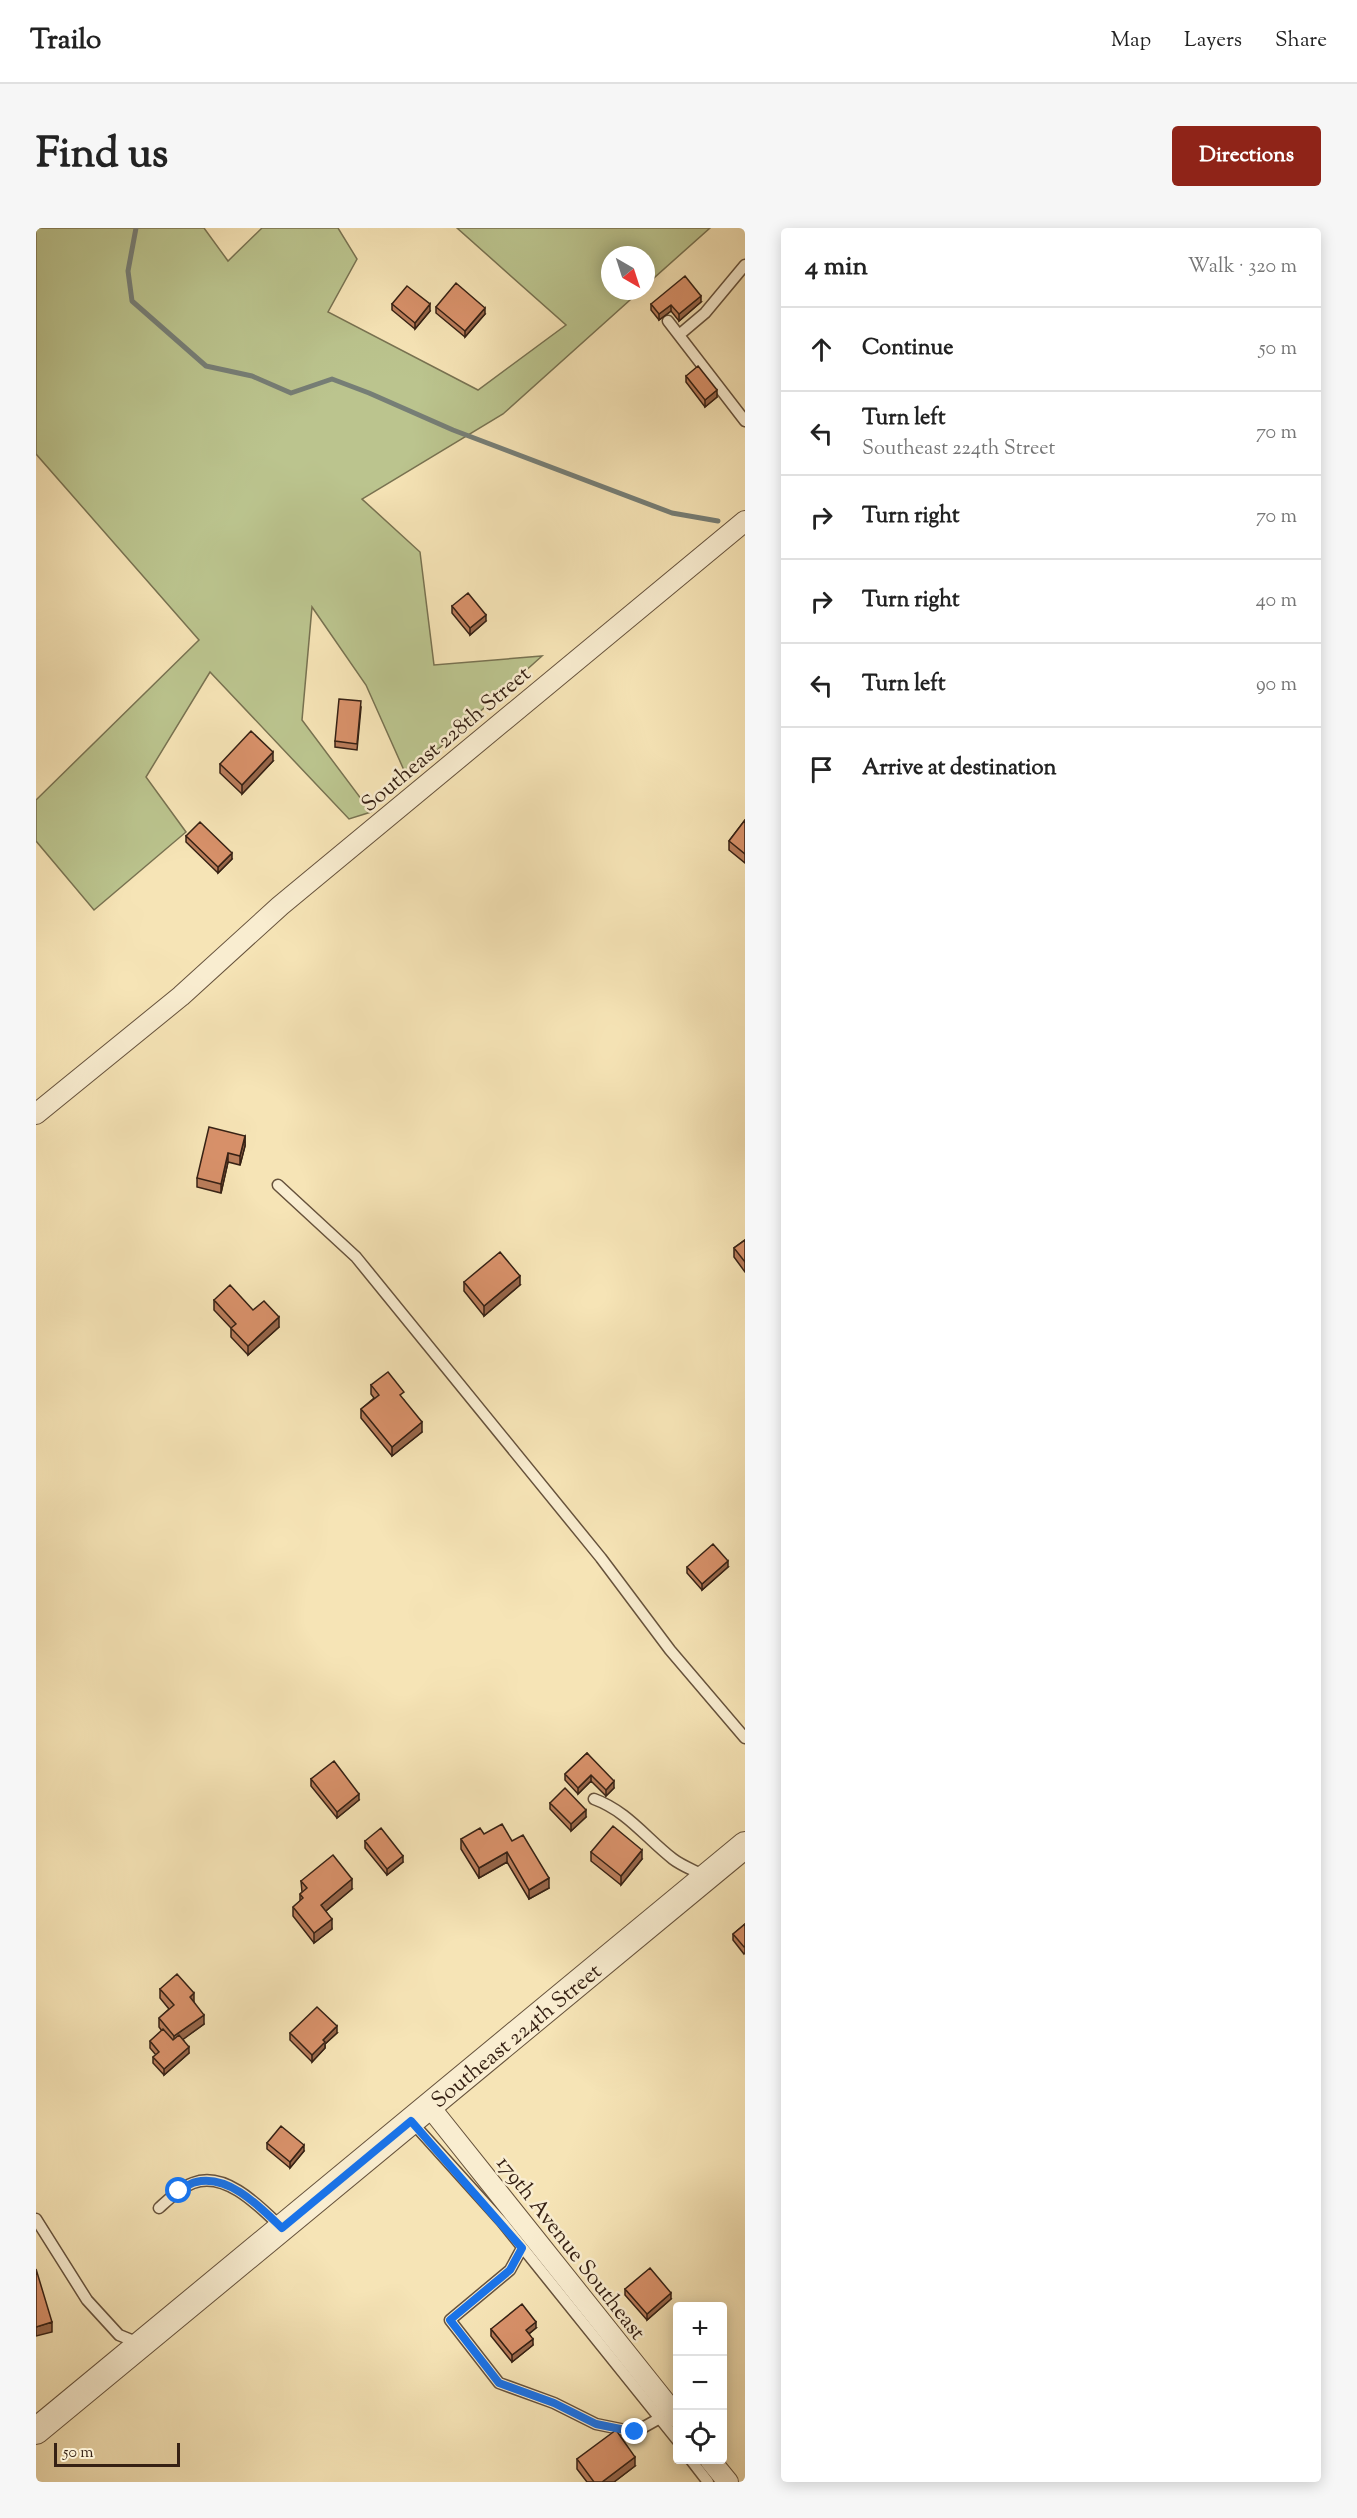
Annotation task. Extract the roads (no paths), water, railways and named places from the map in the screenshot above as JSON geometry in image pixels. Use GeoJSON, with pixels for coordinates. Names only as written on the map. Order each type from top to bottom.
{"type":"FeatureCollection","features":[{"type":"Feature","properties":{"kind":"street","name":"Southeast 228th Street"},"geometry":{"type":"LineString","coordinates":[[36,1114],[181,996],[280,906],[745,521]]}},
{"type":"Feature","properties":{"kind":"street","name":"Southeast 224th Street"},"geometry":{"type":"LineString","coordinates":[[36,2431],[745,1845]]}},
{"type":"Feature","properties":{"kind":"street","name":"179th Avenue Southeast"},"geometry":{"type":"LineString","coordinates":[[420,2113],[669,2418]]}},
{"type":"Feature","properties":{"kind":"street"},"geometry":{"type":"LineString","coordinates":[[713,2464],[728,2482]]}},
{"type":"Feature","properties":{"kind":"lane"},"geometry":{"type":"LineString","coordinates":[[679,335],[705,313],[745,265]]}},
{"type":"Feature","properties":{"kind":"lane"},"geometry":{"type":"LineString","coordinates":[[668,321],[745,421]]}},
{"type":"Feature","properties":{"kind":"lane"},"geometry":{"type":"LineString","coordinates":[[278,1185],[356,1257],[601,1558],[670,1650],[745,1738]]}},
{"type":"Feature","properties":{"kind":"lane"},"geometry":{"type":"LineString","coordinates":[[594,1798],[606,1803],[632,1821],[674,1860],[707,1877]]}},
{"type":"Feature","properties":{"kind":"lane"},"geometry":{"type":"LineString","coordinates":[[420,2113],[522,2248],[669,2418],[635,2432],[596,2424],[554,2403],[499,2383],[450,2320],[510,2270],[522,2248]]}},
{"type":"Feature","properties":{"kind":"lane"},"geometry":{"type":"LineString","coordinates":[[159,2208],[195,2182],[214,2181],[228,2186],[252,2201],[282,2228]]}},
{"type":"Feature","properties":{"kind":"lane"},"geometry":{"type":"LineString","coordinates":[[36,2219],[87,2300],[119,2335],[141,2344]]}},
{"type":"Feature","properties":{"kind":"lane"},"geometry":{"type":"LineString","coordinates":[[694,2464],[708,2482]]}},
{"type":"Feature","properties":{"kind":"waterway"},"geometry":{"type":"LineString","coordinates":[[136,228],[128,271],[132,301],[206,366],[252,376],[291,393],[332,379],[453,430],[672,513],[718,521]]}}]}
